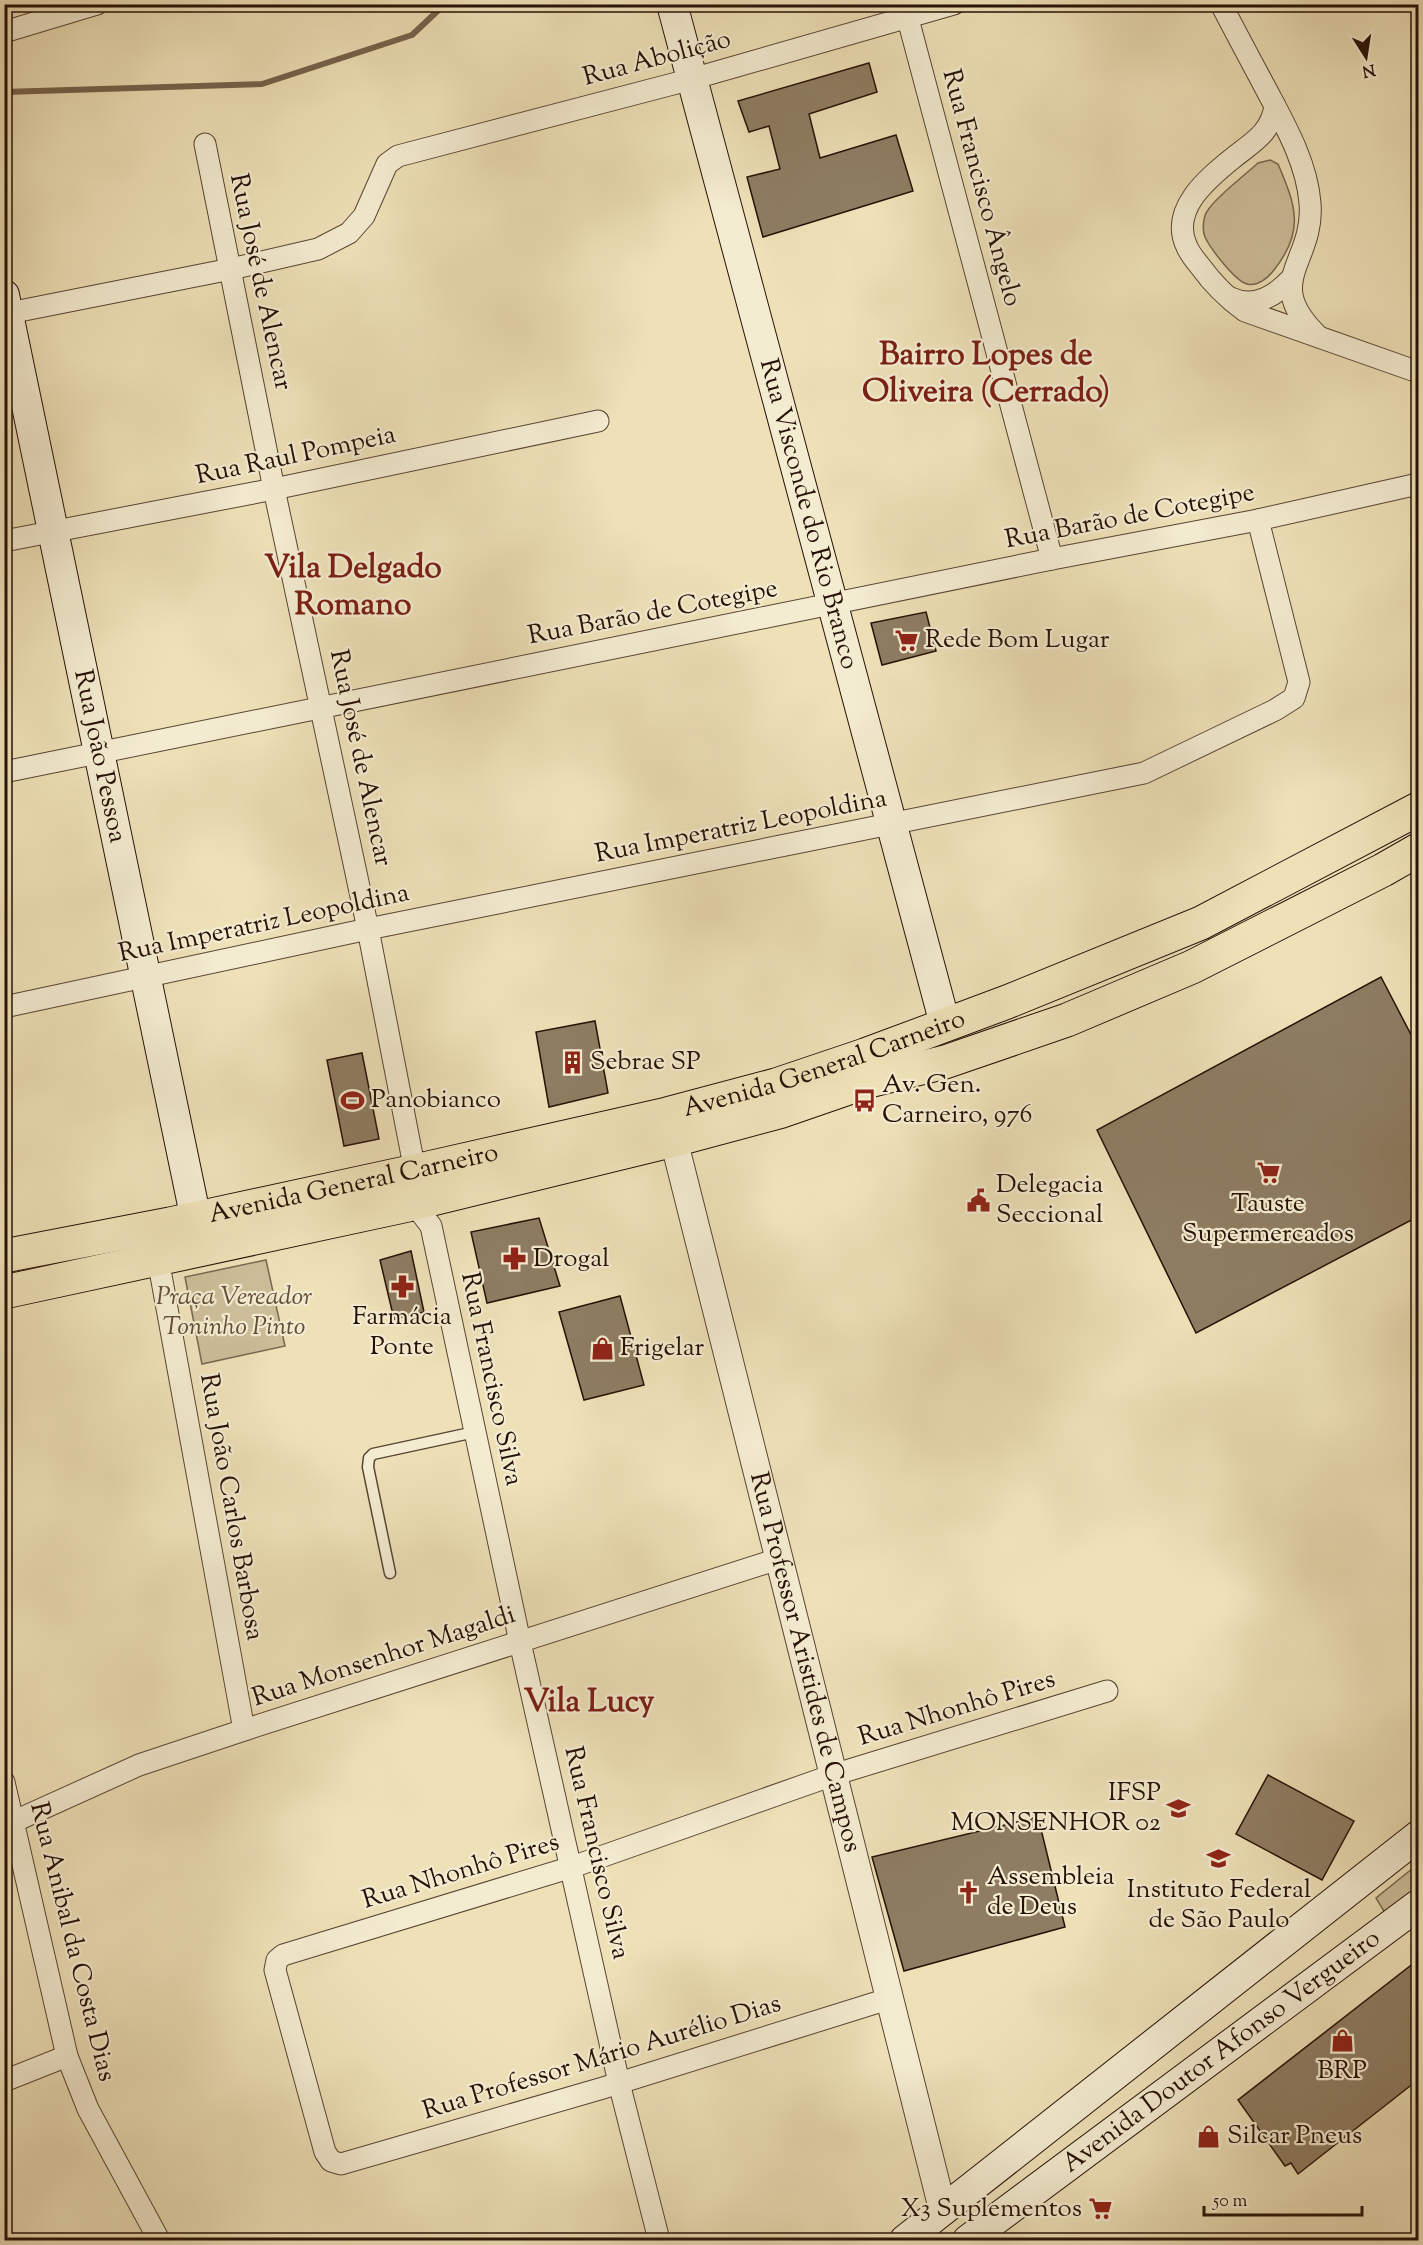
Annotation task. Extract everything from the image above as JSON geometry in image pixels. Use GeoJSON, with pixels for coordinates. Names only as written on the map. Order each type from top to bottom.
{"type":"FeatureCollection","features":[{"type":"Feature","properties":{"kind":"main road","name":"Rua Visconde do Rio Branco"},"geometry":{"type":"LineString","coordinates":[[672,4],[945,1024]]}},
{"type":"Feature","properties":{"kind":"main road","name":"Rua João Pessoa"},"geometry":{"type":"LineString","coordinates":[[6,307],[196,1218]]}},
{"type":"Feature","properties":{"kind":"main road","name":"Avenida General Carneiro"},"geometry":{"type":"LineString","coordinates":[[4,1292],[408,1205],[670,1127],[776,1085],[865,1055],[1078,974],[1201,922],[1419,809]]}},
{"type":"Feature","properties":{"kind":"main road","name":"Avenida General Carneiro"},"geometry":{"type":"LineString","coordinates":[[4,1256],[415,1171],[670,1127],[783,1111],[869,1081],[945,1062],[1067,1020],[1192,967],[1419,850]]}},
{"type":"Feature","properties":{"kind":"main road","name":"Avenida General Carneiro"},"geometry":{"type":"LineString","coordinates":[[196,1218],[217,1237],[232,1243]]}},
{"type":"Feature","properties":{"kind":"main road","name":"Avenida Doutor Afonso Vergueiro"},"geometry":{"type":"LineString","coordinates":[[905,2241],[1419,1836]]}},
{"type":"Feature","properties":{"kind":"main road","name":"Avenida Doutor Afonso Vergueiro"},"geometry":{"type":"LineString","coordinates":[[968,2241],[1419,1905]]}},
{"type":"Feature","properties":{"kind":"main road"},"geometry":{"type":"LineString","coordinates":[[942,2241],[943,2211]]}},
{"type":"Feature","properties":{"kind":"street"},"geometry":{"type":"LineString","coordinates":[[4,32],[98,4]]}},
{"type":"Feature","properties":{"kind":"street","name":"Rua Abolição"},"geometry":{"type":"LineString","coordinates":[[231,269],[318,249],[349,233],[364,216],[387,164],[398,156],[692,79],[905,11],[954,4]]}},
{"type":"Feature","properties":{"kind":"street"},"geometry":{"type":"LineString","coordinates":[[1221,4],[1298,154],[1307,185],[1311,214],[1309,227],[1291,279],[1291,293],[1296,310],[1305,323],[1322,339]]}},
{"type":"Feature","properties":{"kind":"street","name":"Rua Francisco Ângelo"},"geometry":{"type":"LineString","coordinates":[[905,11],[1052,559]]}},
{"type":"Feature","properties":{"kind":"street"},"geometry":{"type":"LineString","coordinates":[[1275,106],[1271,123],[1259,137],[1202,185],[1187,206],[1182,219],[1182,236],[1187,249],[1225,296],[1245,311],[1419,372]]}},
{"type":"Feature","properties":{"kind":"street"},"geometry":{"type":"LineString","coordinates":[[1259,137],[1271,136],[1298,154]]}},
{"type":"Feature","properties":{"kind":"street","name":"Rua José de Alencar"},"geometry":{"type":"LineString","coordinates":[[205,144],[274,489],[368,929],[415,1171]]}},
{"type":"Feature","properties":{"kind":"street"},"geometry":{"type":"LineString","coordinates":[[6,307],[231,269]]}},
{"type":"Feature","properties":{"kind":"street"},"geometry":{"type":"LineString","coordinates":[[1225,296],[1237,301],[1253,302],[1270,297],[1291,279]]}},
{"type":"Feature","properties":{"kind":"street","name":"Rua Raul Pompeia"},"geometry":{"type":"LineString","coordinates":[[4,542],[274,489],[598,421]]}},
{"type":"Feature","properties":{"kind":"street","name":"Rua Barão de Cotegipe"},"geometry":{"type":"LineString","coordinates":[[4,772],[1052,559],[1258,520],[1419,484]]}},
{"type":"Feature","properties":{"kind":"street","name":"Rua Imperatriz Leopoldina"},"geometry":{"type":"LineString","coordinates":[[4,1007],[368,929],[1144,773],[1275,710],[1294,698],[1299,682],[1258,520]]}},
{"type":"Feature","properties":{"kind":"street","name":"Rua Professor Aristides de Campos"},"geometry":{"type":"LineString","coordinates":[[670,1127],[943,2211]]}},
{"type":"Feature","properties":{"kind":"street","name":"Rua Francisco Silva"},"geometry":{"type":"LineString","coordinates":[[408,1205],[421,1213],[430,1226],[619,2083],[659,2241]]}},
{"type":"Feature","properties":{"kind":"street","name":"Rua João Carlos Barbosa"},"geometry":{"type":"LineString","coordinates":[[158,1259],[244,1730]]}},
{"type":"Feature","properties":{"kind":"street","name":"Rua Monsenhor Magaldi"},"geometry":{"type":"LineString","coordinates":[[9,1824],[139,1765],[778,1559]]}},
{"type":"Feature","properties":{"kind":"street","name":"Rua Nhonhô Pires"},"geometry":{"type":"LineString","coordinates":[[331,2161],[325,2152],[275,1970],[277,1960],[283,1955],[572,1867],[833,1775],[1107,1691]]}},
{"type":"Feature","properties":{"kind":"street","name":"Rua Anibal da Costa Dias"},"geometry":{"type":"LineString","coordinates":[[4,1782],[9,1824],[68,2056],[88,2109],[159,2241]]}},
{"type":"Feature","properties":{"kind":"street","name":"Rua Professor Mário Aurélio Dias"},"geometry":{"type":"LineString","coordinates":[[331,2161],[341,2164],[619,2083],[888,1999]]}},
{"type":"Feature","properties":{"kind":"street"},"geometry":{"type":"LineString","coordinates":[[4,2081],[68,2056]]}},
{"type":"Feature","properties":{"kind":"lane"},"geometry":{"type":"LineString","coordinates":[[390,1573],[368,1467],[369,1458],[373,1454],[475,1432]]}},
{"type":"Feature","properties":{"kind":"green space"},"geometry":{"type":"Polygon","coordinates":[[[1270,160],[1278,164],[1289,193],[1293,206],[1294,230],[1284,256],[1272,273],[1251,285],[1242,282],[1230,271],[1212,249],[1204,234],[1204,219],[1212,204],[1224,192],[1258,163],[1270,160]]]}},
{"type":"Feature","properties":{"kind":"green space","name":"Praça Vereador Toninho Pinto"},"geometry":{"type":"Polygon","coordinates":[[[266,1260],[285,1346],[202,1364],[185,1277],[266,1260]]]}},
{"type":"Feature","properties":{"kind":"green space"},"geometry":{"type":"Polygon","coordinates":[[[1418,1864],[1418,1887],[1385,1913],[1376,1898],[1418,1864]]]}},
{"type":"Feature","properties":{"kind":"building"},"geometry":{"type":"Polygon","coordinates":[[[869,63],[877,92],[809,114],[820,158],[896,135],[913,191],[763,237],[747,177],[780,169],[769,126],[749,132],[738,101],[869,63]]]}},
{"type":"Feature","properties":{"kind":"building","name":"Rede Bom Lugar"},"geometry":{"type":"Polygon","coordinates":[[[926,612],[936,651],[882,665],[871,623],[926,612]]]}},
{"type":"Feature","properties":{"kind":"building","name":"Tauste Supermercados"},"geometry":{"type":"Polygon","coordinates":[[[1381,977],[1419,1050],[1419,1216],[1196,1333],[1097,1130],[1381,977]]]}},
{"type":"Feature","properties":{"kind":"building","name":"Sebrae SP"},"geometry":{"type":"Polygon","coordinates":[[[595,1021],[608,1093],[549,1107],[536,1032],[595,1021]]]}},
{"type":"Feature","properties":{"kind":"building","name":"Panobianco"},"geometry":{"type":"Polygon","coordinates":[[[362,1053],[379,1139],[344,1146],[327,1060],[362,1053]]]}},
{"type":"Feature","properties":{"kind":"building","name":"Drogal"},"geometry":{"type":"Polygon","coordinates":[[[539,1218],[560,1286],[487,1303],[471,1232],[539,1218]]]}},
{"type":"Feature","properties":{"kind":"building","name":"Farmácia Ponte"},"geometry":{"type":"Polygon","coordinates":[[[411,1251],[424,1312],[394,1319],[380,1260],[411,1251]]]}},
{"type":"Feature","properties":{"kind":"building","name":"Frigelar"},"geometry":{"type":"Polygon","coordinates":[[[620,1296],[644,1385],[584,1400],[559,1312],[620,1296]]]}},
{"type":"Feature","properties":{"kind":"building"},"geometry":{"type":"Polygon","coordinates":[[[1268,1775],[1354,1821],[1322,1880],[1236,1834],[1268,1775]]]}},
{"type":"Feature","properties":{"kind":"building","name":"Assembleia de Deus"},"geometry":{"type":"Polygon","coordinates":[[[1038,1817],[1065,1927],[904,1971],[872,1857],[1038,1817]]]}},
{"type":"Feature","properties":{"kind":"building"},"geometry":{"type":"Polygon","coordinates":[[[1419,1959],[1419,2079],[1298,2174],[1291,2163],[1285,2166],[1238,2100],[1419,1959]]]}},
{"type":"Feature","properties":{"kind":"waterway"},"geometry":{"type":"LineString","coordinates":[[4,92],[262,84],[412,35],[445,4]]}},
{"type":"Feature","properties":{"kind":"place","name":"Rede Bom Lugar"},"geometry":{"type":"Point","coordinates":[907,640]}},
{"type":"Feature","properties":{"kind":"place","name":"Sebrae SP"},"geometry":{"type":"Point","coordinates":[572,1062]}},
{"type":"Feature","properties":{"kind":"place","name":"Panobianco"},"geometry":{"type":"Point","coordinates":[353,1100]}},
{"type":"Feature","properties":{"kind":"place","name":"Av. Gen. Carneiro, 976"},"geometry":{"type":"Point","coordinates":[864,1100]}},
{"type":"Feature","properties":{"kind":"place","name":"Tauste Supermercados"},"geometry":{"type":"Point","coordinates":[1268,1173]}},
{"type":"Feature","properties":{"kind":"place","name":"Delegacia Seccional"},"geometry":{"type":"Point","coordinates":[978,1200]}},
{"type":"Feature","properties":{"kind":"place","name":"Drogal"},"geometry":{"type":"Point","coordinates":[515,1259]}},
{"type":"Feature","properties":{"kind":"place","name":"Farmácia Ponte"},"geometry":{"type":"Point","coordinates":[402,1286]}},
{"type":"Feature","properties":{"kind":"place","name":"Frigelar"},"geometry":{"type":"Point","coordinates":[602,1348]}},
{"type":"Feature","properties":{"kind":"place","name":"IFSP MONSENHOR 02"},"geometry":{"type":"Point","coordinates":[1179,1808]}},
{"type":"Feature","properties":{"kind":"place","name":"Instituto Federal de São Paulo"},"geometry":{"type":"Point","coordinates":[1219,1859]}},
{"type":"Feature","properties":{"kind":"place","name":"Assembleia de Deus"},"geometry":{"type":"Point","coordinates":[969,1892]}},
{"type":"Feature","properties":{"kind":"place","name":"BRP"},"geometry":{"type":"Point","coordinates":[1342,2040]}},
{"type":"Feature","properties":{"kind":"place","name":"Silcar Pneus"},"geometry":{"type":"Point","coordinates":[1209,2136]}},
{"type":"Feature","properties":{"kind":"place","name":"X3 Suplementos"},"geometry":{"type":"Point","coordinates":[1100,2209]}},
{"type":"Feature","properties":{"kind":"district","name":"Bairro Lopes de Oliveira (Cerrado)"},"geometry":{"type":"Point","coordinates":[986,374]}},
{"type":"Feature","properties":{"kind":"district","name":"Vila Delgado Romano"},"geometry":{"type":"Point","coordinates":[353,588]}},
{"type":"Feature","properties":{"kind":"district","name":"Vila Lucy"},"geometry":{"type":"Point","coordinates":[589,1703]}}]}
